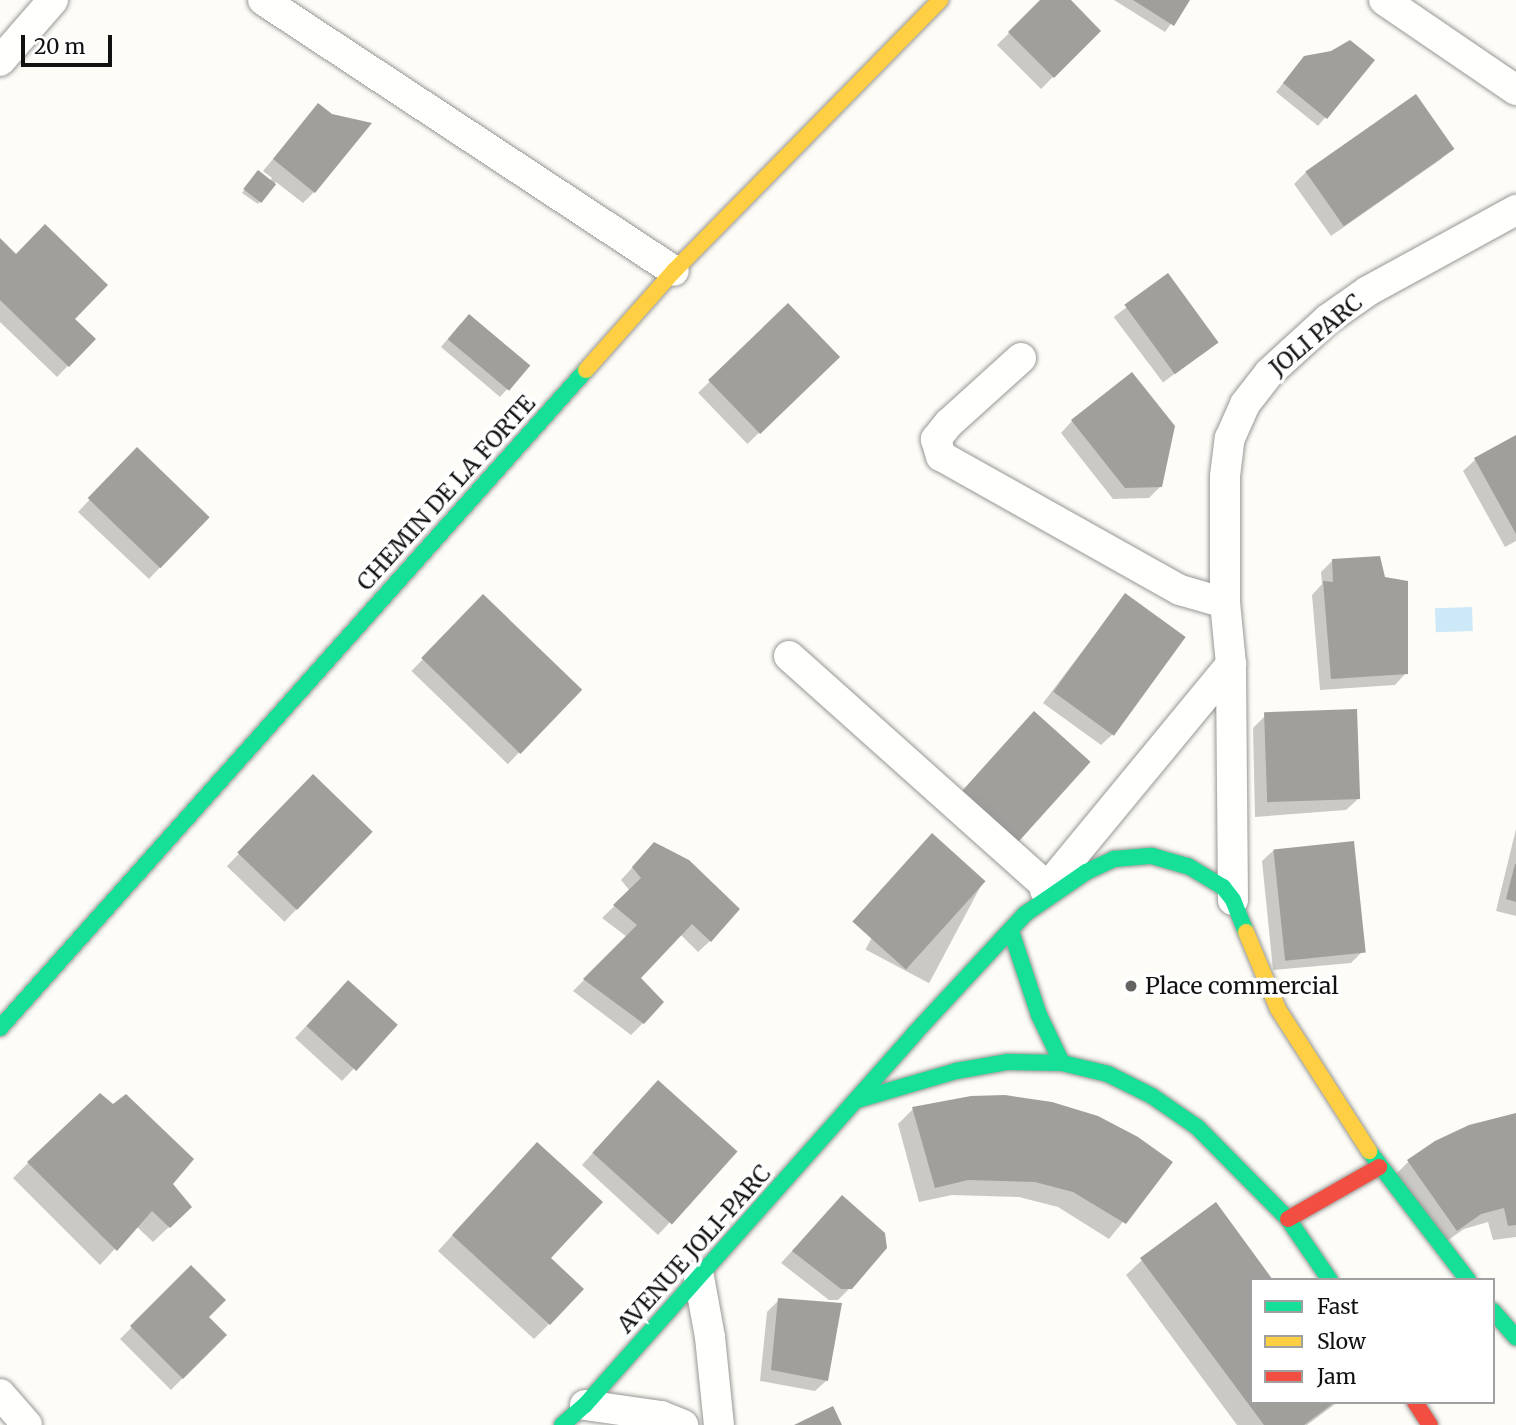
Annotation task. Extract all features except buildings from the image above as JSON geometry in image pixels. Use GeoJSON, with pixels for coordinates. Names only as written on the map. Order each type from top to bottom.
{"type":"FeatureCollection","features":[{"type":"Feature","properties":{"kind":"street"},"geometry":{"type":"LineString","coordinates":[[0,61],[53,0]]}},
{"type":"Feature","properties":{"kind":"street"},"geometry":{"type":"LineString","coordinates":[[263,0],[674,271]]}},
{"type":"Feature","properties":{"kind":"street","name":"CHEMIN DE LA FORTE"},"geometry":{"type":"LineString","coordinates":[[0,1028],[674,271],[940,0]]}},
{"type":"Feature","properties":{"kind":"street"},"geometry":{"type":"LineString","coordinates":[[1384,0],[1516,90]]}},
{"type":"Feature","properties":{"kind":"street","name":"JOLI PARC"},"geometry":{"type":"LineString","coordinates":[[1233,900],[1231,664],[1225,603],[1225,476],[1230,438],[1245,404],[1269,373],[1328,319],[1368,291],[1516,210]]}},
{"type":"Feature","properties":{"kind":"street"},"geometry":{"type":"LineString","coordinates":[[1021,358],[942,431],[936,439],[941,456],[1180,590],[1225,603]]}},
{"type":"Feature","properties":{"kind":"street"},"geometry":{"type":"LineString","coordinates":[[789,656],[1047,887]]}},
{"type":"Feature","properties":{"kind":"street"},"geometry":{"type":"LineString","coordinates":[[1062,1063],[1039,1015],[1018,922],[1231,664]]}},
{"type":"Feature","properties":{"kind":"street","name":"AVENUE JOLI-PARC"},"geometry":{"type":"LineString","coordinates":[[562,1425],[585,1405],[1018,922],[1086,872],[1114,859],[1132,856],[1152,856],[1188,866],[1223,887],[1233,900]]}},
{"type":"Feature","properties":{"kind":"street"},"geometry":{"type":"LineString","coordinates":[[1233,900],[1278,1009],[1379,1167],[1466,1278]]}},
{"type":"Feature","properties":{"kind":"street"},"geometry":{"type":"LineString","coordinates":[[857,1100],[956,1071],[1008,1062],[1062,1063],[1108,1074],[1163,1104],[1197,1127],[1288,1219],[1329,1278]]}},
{"type":"Feature","properties":{"kind":"street"},"geometry":{"type":"LineString","coordinates":[[1288,1219],[1379,1167]]}},
{"type":"Feature","properties":{"kind":"street"},"geometry":{"type":"LineString","coordinates":[[699,1278],[710,1337],[719,1425]]}},
{"type":"Feature","properties":{"kind":"street"},"geometry":{"type":"LineString","coordinates":[[1495,1313],[1516,1337]]}},
{"type":"Feature","properties":{"kind":"street"},"geometry":{"type":"LineString","coordinates":[[0,1394],[27,1425]]}},
{"type":"Feature","properties":{"kind":"street"},"geometry":{"type":"LineString","coordinates":[[1416,1404],[1430,1425]]}},
{"type":"Feature","properties":{"kind":"street"},"geometry":{"type":"LineString","coordinates":[[585,1405],[661,1416],[683,1425]]}},
{"type":"Feature","properties":{"kind":"water"},"geometry":{"type":"Polygon","coordinates":[[[1472,607],[1473,631],[1436,632],[1435,608],[1472,607]]]}},
{"type":"Feature","properties":{"kind":"traffic: fast"},"geometry":{"type":"LineString","coordinates":[[0,1028],[586,370]]}},
{"type":"Feature","properties":{"kind":"traffic: fast"},"geometry":{"type":"LineString","coordinates":[[562,1425],[585,1405],[914,1034],[1025,914],[1086,872],[1114,859],[1152,856],[1188,866],[1223,887],[1233,900],[1246,932]]}},
{"type":"Feature","properties":{"kind":"traffic: fast"},"geometry":{"type":"LineString","coordinates":[[1011,931],[1039,1015],[1062,1063]]}},
{"type":"Feature","properties":{"kind":"traffic: fast"},"geometry":{"type":"LineString","coordinates":[[857,1100],[956,1071],[1008,1062],[1062,1063],[1108,1074],[1152,1096],[1197,1127],[1288,1219],[1329,1278]]}},
{"type":"Feature","properties":{"kind":"traffic: fast"},"geometry":{"type":"LineString","coordinates":[[1369,1151],[1466,1278]]}},
{"type":"Feature","properties":{"kind":"traffic: fast"},"geometry":{"type":"LineString","coordinates":[[1495,1313],[1516,1337]]}},
{"type":"Feature","properties":{"kind":"traffic: slow"},"geometry":{"type":"LineString","coordinates":[[586,370],[674,271],[940,0]]}},
{"type":"Feature","properties":{"kind":"traffic: slow"},"geometry":{"type":"LineString","coordinates":[[1246,932],[1278,1009],[1369,1151]]}},
{"type":"Feature","properties":{"kind":"traffic: jam"},"geometry":{"type":"LineString","coordinates":[[1288,1219],[1379,1167]]}},
{"type":"Feature","properties":{"kind":"traffic: jam"},"geometry":{"type":"LineString","coordinates":[[1416,1404],[1430,1425]]}},
{"type":"Feature","properties":{"kind":"place","name":"Place commercial"},"geometry":{"type":"Point","coordinates":[1131,986]}}]}
